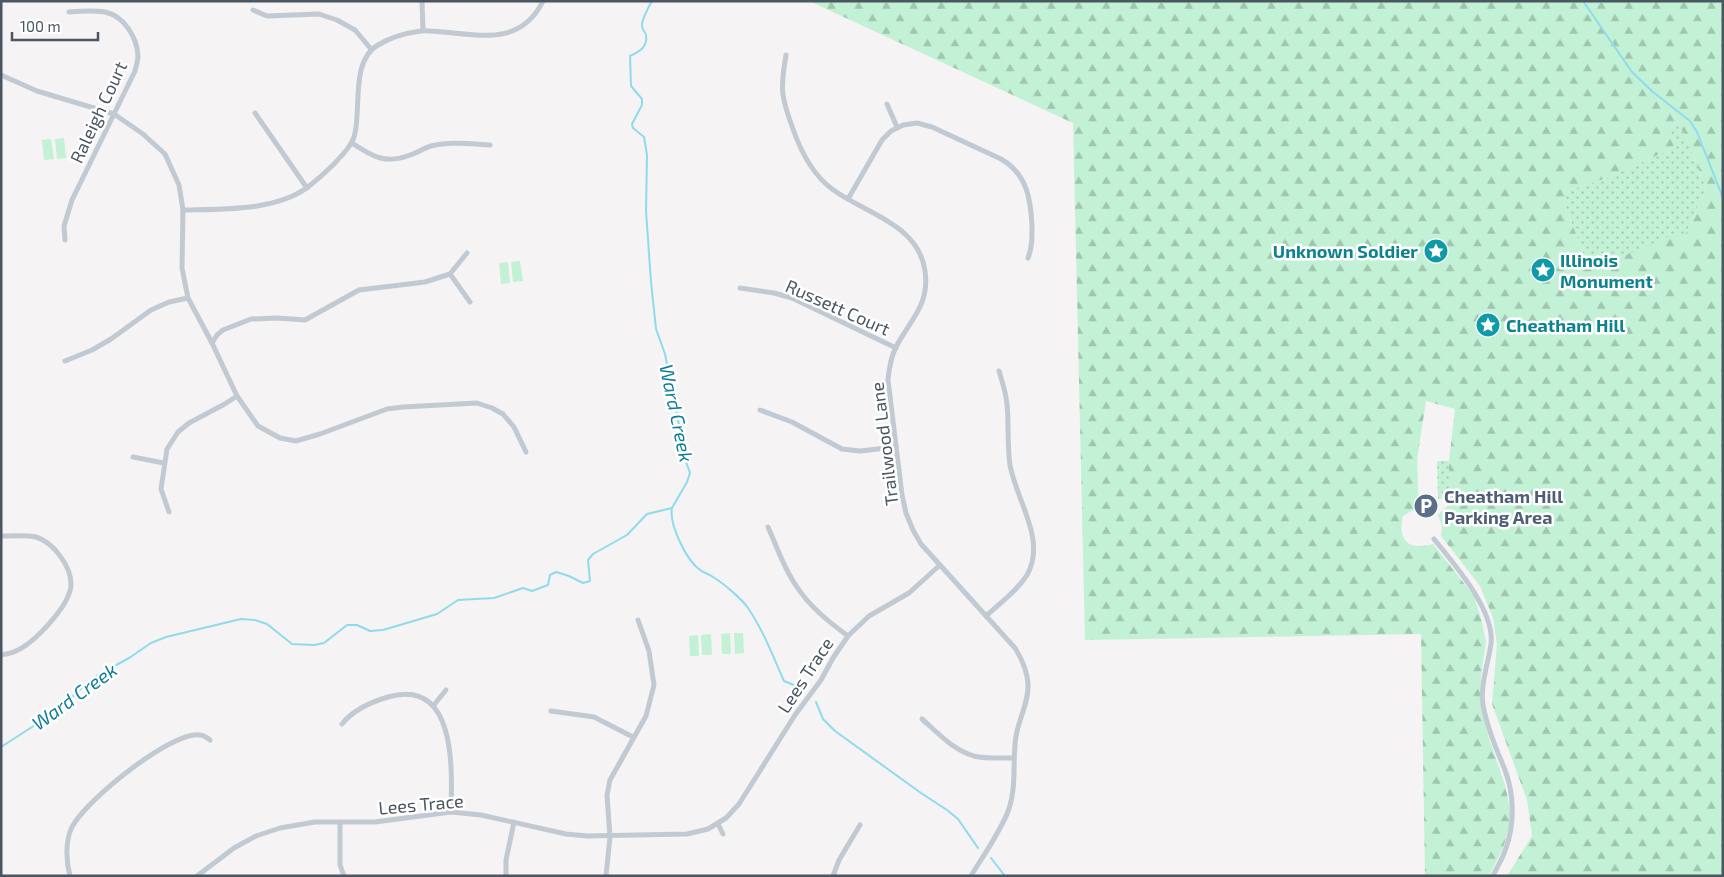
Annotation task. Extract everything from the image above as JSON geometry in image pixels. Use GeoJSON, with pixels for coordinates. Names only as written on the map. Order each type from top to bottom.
{"type":"FeatureCollection","features":[{"type":"Feature","properties":{"kind":"street"},"geometry":{"type":"LineString","coordinates":[[422,1],[422,30]]}},
{"type":"Feature","properties":{"kind":"street"},"geometry":{"type":"LineString","coordinates":[[183,210],[258,206],[283,199],[307,188],[344,153],[352,142],[358,111],[360,76],[362,67],[371,49],[395,36],[422,30],[480,35],[507,34],[524,26],[538,12],[543,1]]}},
{"type":"Feature","properties":{"kind":"street"},"geometry":{"type":"LineString","coordinates":[[253,10],[267,16],[318,14],[337,20],[355,30],[371,49]]}},
{"type":"Feature","properties":{"kind":"street","name":"Raleigh Court"},"geometry":{"type":"LineString","coordinates":[[65,240],[64,226],[72,200],[134,71],[138,57],[135,41],[128,27],[118,18],[105,12],[69,12]]}},
{"type":"Feature","properties":{"kind":"street","name":"Trailwood Lane"},"geometry":{"type":"LineString","coordinates":[[786,55],[781,83],[782,97],[798,144],[817,174],[832,189],[904,233],[916,247],[924,262],[926,287],[923,302],[896,348],[888,380],[902,495],[906,513],[917,537],[1015,648],[1026,671],[1028,693],[1016,736],[1013,789],[1010,806],[1003,823],[971,876]]}},
{"type":"Feature","properties":{"kind":"street"},"geometry":{"type":"LineString","coordinates":[[1,75],[37,91],[114,114],[143,134],[165,154],[179,185],[183,210],[182,268],[188,298],[212,342],[237,396],[258,426],[280,438],[296,441],[387,409],[477,404],[492,408],[503,414],[514,427],[526,452]]}},
{"type":"Feature","properties":{"kind":"street"},"geometry":{"type":"LineString","coordinates":[[887,104],[897,127]]}},
{"type":"Feature","properties":{"kind":"street"},"geometry":{"type":"LineString","coordinates":[[255,113],[307,188]]}},
{"type":"Feature","properties":{"kind":"street"},"geometry":{"type":"LineString","coordinates":[[848,199],[882,140],[897,127],[917,123],[932,126],[1008,163],[1024,182],[1030,198],[1032,244],[1028,258]]}},
{"type":"Feature","properties":{"kind":"street"},"geometry":{"type":"LineString","coordinates":[[352,142],[371,156],[383,159],[395,159],[410,155],[431,146],[464,143],[490,146]]}},
{"type":"Feature","properties":{"kind":"street"},"geometry":{"type":"LineString","coordinates":[[212,342],[224,330],[251,319],[305,320],[359,290],[425,282],[450,274],[468,254]]}},
{"type":"Feature","properties":{"kind":"street"},"geometry":{"type":"LineString","coordinates":[[450,274],[470,302]]}},
{"type":"Feature","properties":{"kind":"street","name":"Russett Court"},"geometry":{"type":"LineString","coordinates":[[740,288],[774,293],[792,298],[896,348]]}},
{"type":"Feature","properties":{"kind":"street"},"geometry":{"type":"LineString","coordinates":[[65,361],[92,350],[111,339],[151,310],[169,302],[188,298]]}},
{"type":"Feature","properties":{"kind":"street"},"geometry":{"type":"LineString","coordinates":[[986,616],[1023,580],[1032,564],[1034,550],[1030,526],[1010,464],[1007,404],[999,371]]}},
{"type":"Feature","properties":{"kind":"street"},"geometry":{"type":"LineString","coordinates":[[169,512],[161,489],[167,449],[182,428],[237,396]]}},
{"type":"Feature","properties":{"kind":"street"},"geometry":{"type":"LineString","coordinates":[[760,410],[792,422],[842,449],[860,451],[896,447]]}},
{"type":"Feature","properties":{"kind":"street"},"geometry":{"type":"LineString","coordinates":[[133,457],[164,463]]}},
{"type":"Feature","properties":{"kind":"street"},"geometry":{"type":"LineString","coordinates":[[768,527],[797,588],[824,618],[848,636]]}},
{"type":"Feature","properties":{"kind":"street"},"geometry":{"type":"LineString","coordinates":[[1,536],[36,538],[50,545],[57,551],[66,567],[71,584],[64,606],[48,624],[30,642],[15,652],[1,655]]}},
{"type":"Feature","properties":{"kind":"street"},"geometry":{"type":"LineString","coordinates":[[1434,539],[1477,596],[1489,627],[1491,641],[1483,684],[1482,703],[1490,732],[1506,772],[1513,812],[1506,848],[1493,876]]}},
{"type":"Feature","properties":{"kind":"street","name":"Lees Trace"},"geometry":{"type":"LineString","coordinates":[[197,876],[234,848],[268,832],[304,823],[374,822],[451,812],[471,813],[566,834],[610,837],[687,834],[718,824],[739,804],[848,636],[869,616],[909,593],[940,565]]}},
{"type":"Feature","properties":{"kind":"street"},"geometry":{"type":"LineString","coordinates":[[606,876],[610,837],[606,795],[610,780],[633,736],[646,716],[654,685],[651,657],[638,620]]}},
{"type":"Feature","properties":{"kind":"street"},"geometry":{"type":"LineString","coordinates":[[433,706],[446,690]]}},
{"type":"Feature","properties":{"kind":"street"},"geometry":{"type":"LineString","coordinates":[[342,724],[348,717],[368,705],[396,695],[413,696],[433,706],[445,727],[449,744],[452,772],[451,812]]}},
{"type":"Feature","properties":{"kind":"street"},"geometry":{"type":"LineString","coordinates":[[551,710],[594,717],[633,736]]}},
{"type":"Feature","properties":{"kind":"street"},"geometry":{"type":"LineString","coordinates":[[922,719],[955,748],[981,757],[1014,758]]}},
{"type":"Feature","properties":{"kind":"street"},"geometry":{"type":"LineString","coordinates":[[70,876],[67,849],[68,835],[80,814],[91,803],[154,752],[195,735],[204,736],[210,740]]}},
{"type":"Feature","properties":{"kind":"street"},"geometry":{"type":"LineString","coordinates":[[340,822],[340,865],[344,876]]}},
{"type":"Feature","properties":{"kind":"street"},"geometry":{"type":"LineString","coordinates":[[506,876],[506,860],[514,822]]}},
{"type":"Feature","properties":{"kind":"street"},"geometry":{"type":"LineString","coordinates":[[718,824],[723,834]]}},
{"type":"Feature","properties":{"kind":"street"},"geometry":{"type":"LineString","coordinates":[[833,876],[839,860],[860,825]]}},
{"type":"Feature","properties":{"kind":"green space"},"geometry":{"type":"Polygon","coordinates":[[[809,1],[1723,1],[1723,876],[1507,876],[1532,836],[1527,800],[1492,704],[1497,644],[1493,618],[1480,586],[1441,536],[1442,526],[1438,515],[1449,504],[1449,461],[1455,409],[1426,401],[1417,460],[1419,509],[1403,516],[1402,532],[1404,538],[1411,545],[1425,546],[1433,544],[1474,596],[1481,618],[1486,642],[1481,675],[1480,702],[1487,732],[1505,785],[1510,809],[1510,825],[1503,848],[1489,876],[1425,876],[1421,634],[1085,640],[1073,123],[809,1]],[[1675,123],[1670,129],[1674,141],[1673,148],[1607,178],[1572,189],[1564,198],[1567,212],[1583,251],[1583,260],[1612,261],[1668,237],[1685,236],[1706,188],[1685,134],[1675,123]]]}},
{"type":"Feature","properties":{"kind":"green space"},"geometry":{"type":"Polygon","coordinates":[[[1675,123],[1685,134],[1706,188],[1685,236],[1612,261],[1583,260],[1583,251],[1567,212],[1564,198],[1572,189],[1607,178],[1673,148],[1674,141],[1670,129],[1675,123]]]}},
{"type":"Feature","properties":{"kind":"green space"},"geometry":{"type":"Polygon","coordinates":[[[64,138],[66,158],[57,159],[55,139],[64,138]]]}},
{"type":"Feature","properties":{"kind":"green space"},"geometry":{"type":"Polygon","coordinates":[[[51,139],[54,159],[44,160],[42,140],[51,139]]]}},
{"type":"Feature","properties":{"kind":"green space"},"geometry":{"type":"Polygon","coordinates":[[[520,261],[523,281],[513,282],[511,262],[520,261]]]}},
{"type":"Feature","properties":{"kind":"green space"},"geometry":{"type":"Polygon","coordinates":[[[508,262],[510,283],[501,284],[499,263],[508,262]]]}},
{"type":"Feature","properties":{"kind":"green space"},"geometry":{"type":"Polygon","coordinates":[[[1437,461],[1449,461],[1449,499],[1438,499],[1437,461]]]}},
{"type":"Feature","properties":{"kind":"green space"},"geometry":{"type":"Polygon","coordinates":[[[730,633],[731,654],[722,654],[721,634],[730,633]]]}},
{"type":"Feature","properties":{"kind":"green space"},"geometry":{"type":"Polygon","coordinates":[[[734,633],[743,633],[744,653],[735,654],[734,633]]]}},
{"type":"Feature","properties":{"kind":"green space"},"geometry":{"type":"Polygon","coordinates":[[[711,634],[712,655],[702,655],[701,635],[711,634]]]}},
{"type":"Feature","properties":{"kind":"green space"},"geometry":{"type":"Polygon","coordinates":[[[698,635],[699,656],[690,656],[689,636],[698,635]]]}},
{"type":"Feature","properties":{"kind":"waterway","name":"Ward Creek"},"geometry":{"type":"LineString","coordinates":[[1,747],[63,707],[77,692],[98,675],[151,643],[166,637],[241,619],[255,620],[267,624],[292,644],[314,645],[324,643],[347,625],[357,625],[370,631],[383,630],[437,614],[458,600],[494,598],[523,588],[532,591],[548,585],[550,575],[556,572],[583,583],[590,581],[588,560],[593,554],[627,535],[647,514],[672,508],[690,473],[684,456],[665,354],[656,329],[646,211],[647,155],[644,137],[633,128],[632,124],[642,105],[642,99],[631,86],[630,56],[640,51],[646,43],[646,35],[642,24],[652,1]]}},
{"type":"Feature","properties":{"kind":"waterway"},"geometry":{"type":"LineString","coordinates":[[1583,1],[1632,72],[1653,92],[1690,121],[1697,132],[1723,198]]}},
{"type":"Feature","properties":{"kind":"waterway"},"geometry":{"type":"LineString","coordinates":[[672,508],[676,532],[689,558],[700,570],[722,583],[745,604],[763,634],[784,681],[801,688]]}},
{"type":"Feature","properties":{"kind":"waterway"},"geometry":{"type":"LineString","coordinates":[[816,702],[823,719],[835,731],[947,810],[958,819],[978,848]]}},
{"type":"Feature","properties":{"kind":"waterway"},"geometry":{"type":"LineString","coordinates":[[991,858],[1005,876]]}},
{"type":"Feature","properties":{"kind":"place","name":"Unknown Soldier"},"geometry":{"type":"Point","coordinates":[1436,251]}},
{"type":"Feature","properties":{"kind":"place","name":"Illinois Monument"},"geometry":{"type":"Point","coordinates":[1543,270]}},
{"type":"Feature","properties":{"kind":"place","name":"Cheatham Hill"},"geometry":{"type":"Point","coordinates":[1488,325]}},
{"type":"Feature","properties":{"kind":"place","name":"Cheatham Hill Parking Area"},"geometry":{"type":"Point","coordinates":[1426,506]}}]}
